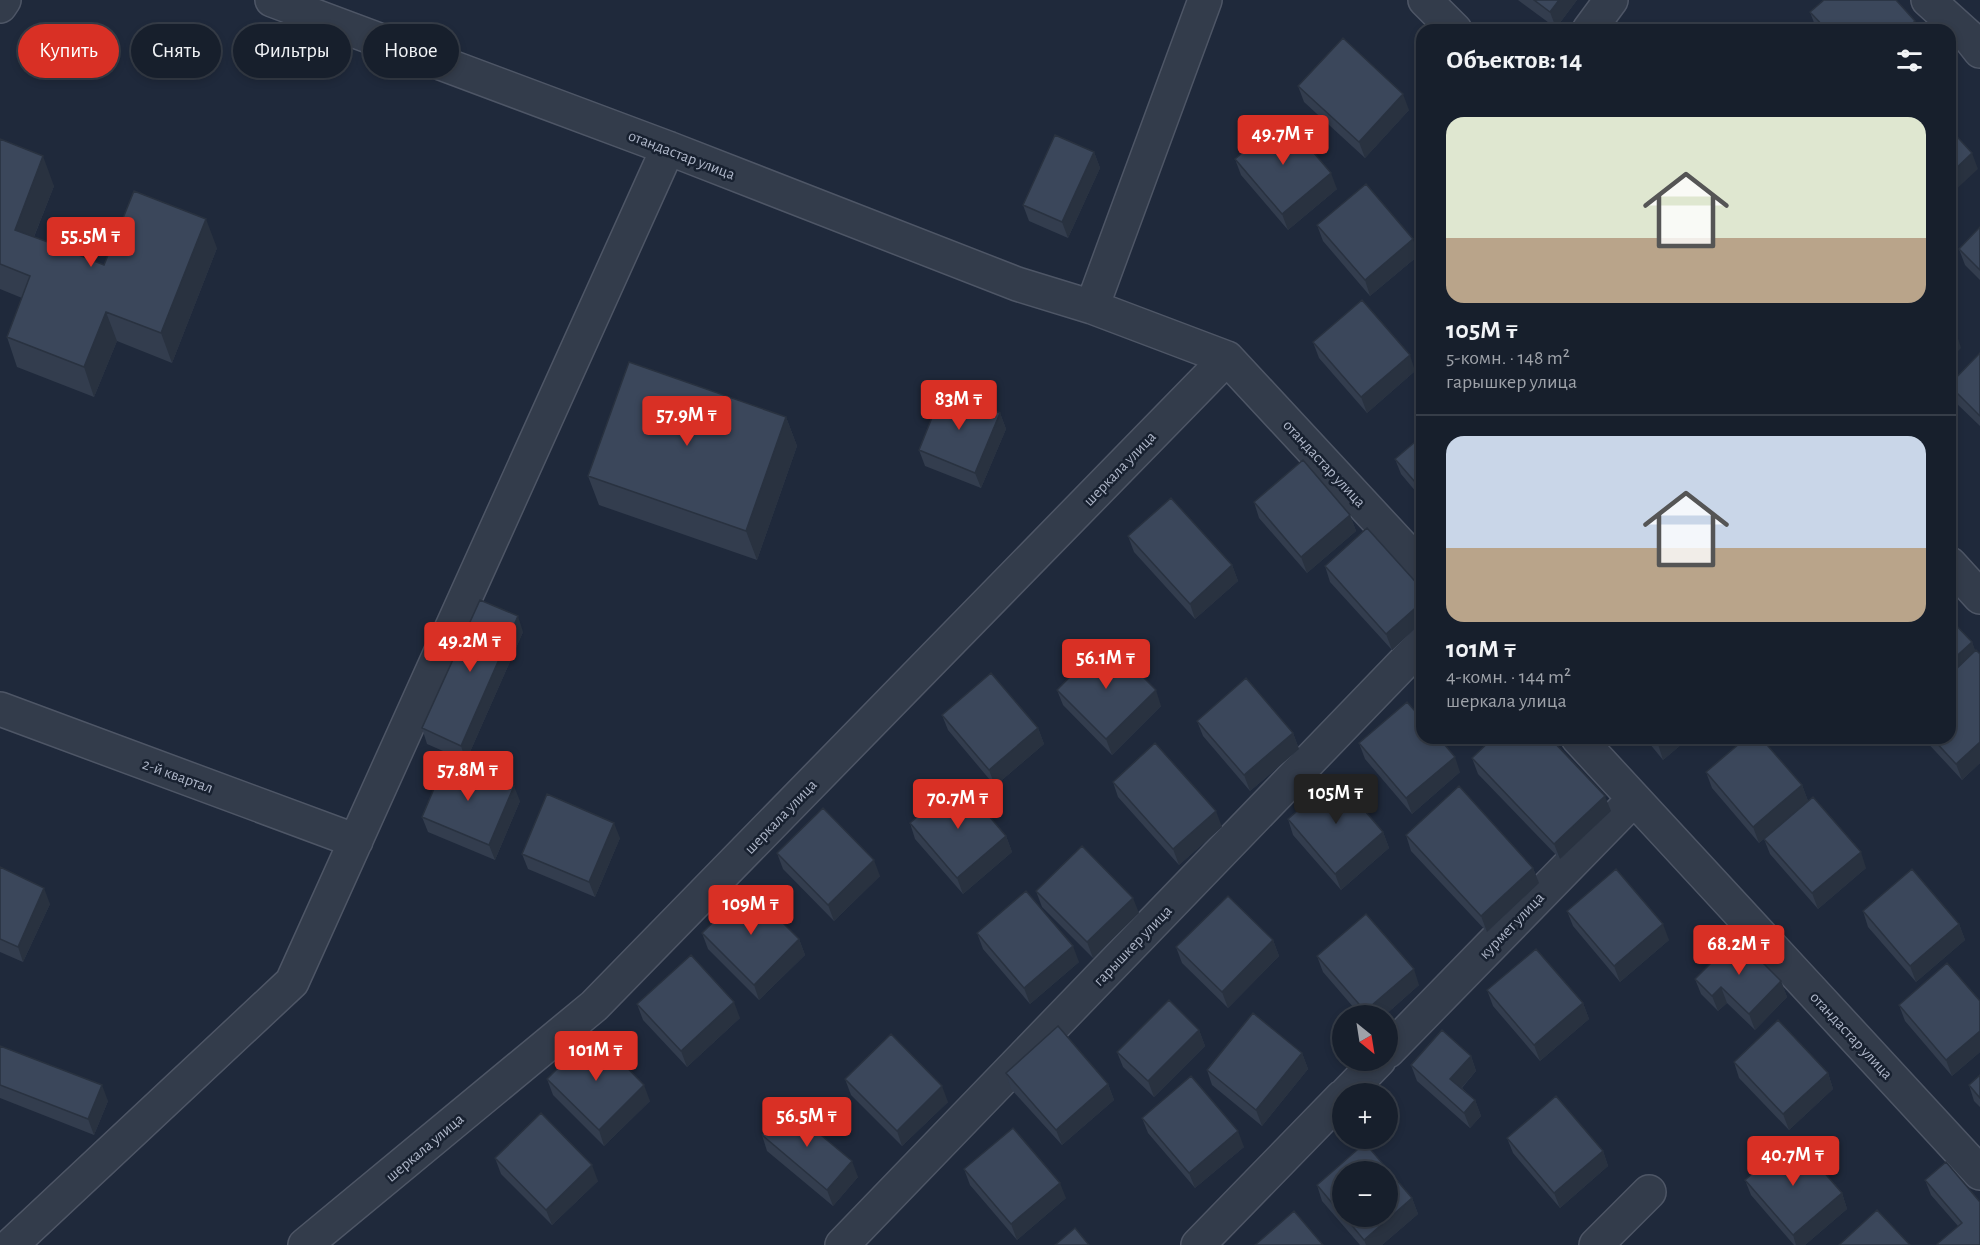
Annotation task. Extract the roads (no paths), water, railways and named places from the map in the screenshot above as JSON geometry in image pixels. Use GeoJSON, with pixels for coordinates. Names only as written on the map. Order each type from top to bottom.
{"type":"FeatureCollection","features":[{"type":"Feature","properties":{"kind":"street"},"geometry":{"type":"LineString","coordinates":[[0,6],[4,0]]}},
{"type":"Feature","properties":{"kind":"street","name":"отандастар улица"},"geometry":{"type":"LineString","coordinates":[[272,0],[668,148],[1017,284],[1092,307],[1227,358],[1416,562]]}},
{"type":"Feature","properties":{"kind":"street"},"geometry":{"type":"LineString","coordinates":[[1092,307],[1205,0]]}},
{"type":"Feature","properties":{"kind":"street"},"geometry":{"type":"LineString","coordinates":[[1425,0],[1449,24]]}},
{"type":"Feature","properties":{"kind":"street"},"geometry":{"type":"LineString","coordinates":[[1593,24],[1611,0]]}},
{"type":"Feature","properties":{"kind":"street"},"geometry":{"type":"LineString","coordinates":[[1928,0],[1955,24]]}},
{"type":"Feature","properties":{"kind":"street"},"geometry":{"type":"LineString","coordinates":[[1956,25],[1980,51]]}},
{"type":"Feature","properties":{"kind":"street"},"geometry":{"type":"LineString","coordinates":[[11,1245],[292,982],[668,148]]}},
{"type":"Feature","properties":{"kind":"street","name":"шеркала улица"},"geometry":{"type":"LineString","coordinates":[[305,1245],[594,1006],[1227,358]]}},
{"type":"Feature","properties":{"kind":"street"},"geometry":{"type":"LineString","coordinates":[[1956,571],[1980,597]]}},
{"type":"Feature","properties":{"kind":"street","name":"гарышкер улица"},"geometry":{"type":"LineString","coordinates":[[842,1245],[1416,650]]}},
{"type":"Feature","properties":{"kind":"street","name":"2-й квартал"},"geometry":{"type":"LineString","coordinates":[[0,709],[356,841]]}},
{"type":"Feature","properties":{"kind":"street","name":"отандастар улица"},"geometry":{"type":"LineString","coordinates":[[1584,744],[1980,1173]]}},
{"type":"Feature","properties":{"kind":"street","name":"курмет улица"},"geometry":{"type":"LineString","coordinates":[[1398,1041],[1634,799]]}},
{"type":"Feature","properties":{"kind":"street"},"geometry":{"type":"LineString","coordinates":[[1356,1083],[1368,1071]]}},
{"type":"Feature","properties":{"kind":"street"},"geometry":{"type":"LineString","coordinates":[[1198,1245],[1332,1107]]}},
{"type":"Feature","properties":{"kind":"street"},"geometry":{"type":"LineString","coordinates":[[1596,1245],[1649,1192]]}}]}
